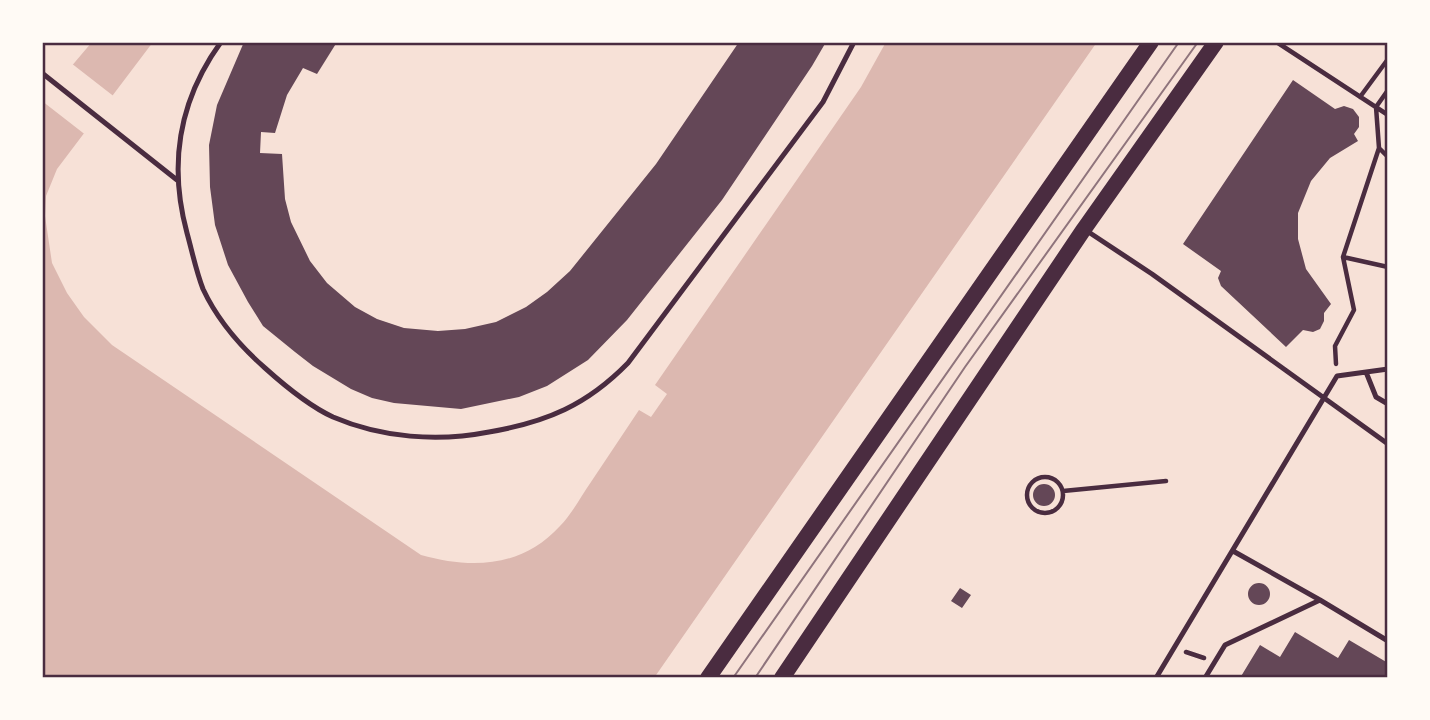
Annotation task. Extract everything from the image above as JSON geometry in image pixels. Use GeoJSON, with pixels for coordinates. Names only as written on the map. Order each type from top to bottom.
{"type":"FeatureCollection","features":[{"type":"Feature","properties":{"kind":"main road"},"geometry":{"type":"LineString","coordinates":[[708,678],[1151,42]]}},
{"type":"Feature","properties":{"kind":"main road"},"geometry":{"type":"LineString","coordinates":[[782,678],[1084,229],[1216,42]]}},
{"type":"Feature","properties":{"kind":"lane"},"geometry":{"type":"LineString","coordinates":[[221,42],[188,103],[178,150],[177,180],[185,227],[203,288],[221,319],[249,354],[284,385],[331,416],[386,433],[423,437],[449,437],[510,429],[537,422],[582,402],[607,384],[628,362],[823,102],[854,42]]}},
{"type":"Feature","properties":{"kind":"lane"},"geometry":{"type":"LineString","coordinates":[[42,73],[177,180]]}},
{"type":"Feature","properties":{"kind":"lane"},"geometry":{"type":"LineString","coordinates":[[1084,229],[1152,274],[1388,444]]}},
{"type":"Feature","properties":{"kind":"lane"},"geometry":{"type":"LineString","coordinates":[[1156,678],[1337,376],[1388,369]]}},
{"type":"Feature","properties":{"kind":"lane"},"geometry":{"type":"LineString","coordinates":[[1366,372],[1376,397],[1388,404]]}},
{"type":"Feature","properties":{"kind":"lane"},"geometry":{"type":"LineString","coordinates":[[1233,551],[1388,640]]}},
{"type":"Feature","properties":{"kind":"lane"},"geometry":{"type":"LineString","coordinates":[[1205,678],[1225,645],[1320,600]]}},
{"type":"Feature","properties":{"kind":"path"},"geometry":{"type":"LineString","coordinates":[[1278,43],[1387,115]]}},
{"type":"Feature","properties":{"kind":"path"},"geometry":{"type":"LineString","coordinates":[[1360,97],[1388,59]]}},
{"type":"Feature","properties":{"kind":"path"},"geometry":{"type":"LineString","coordinates":[[1337,376],[1335,346],[1354,310],[1343,257],[1379,148],[1376,107],[1388,90]]}},
{"type":"Feature","properties":{"kind":"path"},"geometry":{"type":"LineString","coordinates":[[1379,148],[1388,156]]}},
{"type":"Feature","properties":{"kind":"path"},"geometry":{"type":"LineString","coordinates":[[1343,257],[1388,267]]}},
{"type":"Feature","properties":{"kind":"path"},"geometry":{"type":"LineString","coordinates":[[1044,477],[1053,478],[1063,491],[1059,508],[1051,513],[1034,510],[1027,494],[1029,486],[1044,477]]}},
{"type":"Feature","properties":{"kind":"path"},"geometry":{"type":"LineString","coordinates":[[1063,491],[1166,481]]}},
{"type":"Feature","properties":{"kind":"path"},"geometry":{"type":"LineString","coordinates":[[1174,648],[1215,661]]}},
{"type":"Feature","properties":{"kind":"shaded area"},"geometry":{"type":"Polygon","coordinates":[[[92,42],[153,42],[57,169],[46,196],[45,216],[52,263],[67,293],[84,317],[112,345],[421,555],[477,563],[513,557],[545,540],[568,516],[639,410],[651,417],[667,394],[655,385],[861,87],[886,42],[1097,42],[654,678],[42,678],[42,101],[92,42]]]}},
{"type":"Feature","properties":{"kind":"pier"},"geometry":{"type":"Polygon","coordinates":[[[71,63],[116,98],[87,136],[42,101],[42,96],[71,63]]]}},
{"type":"Feature","properties":{"kind":"building"},"geometry":{"type":"Polygon","coordinates":[[[244,42],[337,42],[317,74],[303,68],[287,95],[275,133],[261,132],[260,153],[282,154],[285,199],[291,222],[310,261],[327,283],[355,307],[377,319],[404,328],[438,331],[465,329],[496,322],[526,307],[570,271],[656,164],[739,42],[826,42],[722,200],[627,320],[588,360],[547,386],[519,397],[461,409],[394,403],[351,389],[313,366],[263,326],[248,302],[228,265],[215,225],[210,187],[209,145],[217,105],[244,42]]]}},
{"type":"Feature","properties":{"kind":"building"},"geometry":{"type":"Polygon","coordinates":[[[1293,80],[1335,109],[1344,106],[1353,109],[1359,117],[1359,127],[1354,134],[1358,141],[1330,158],[1311,181],[1298,213],[1298,239],[1306,269],[1331,304],[1324,313],[1320,329],[1313,332],[1303,330],[1286,347],[1221,286],[1218,278],[1221,271],[1183,244],[1293,80]]]}},
{"type":"Feature","properties":{"kind":"building"},"geometry":{"type":"Polygon","coordinates":[[[1044,484],[1052,487],[1055,495],[1052,503],[1044,506],[1036,503],[1033,495],[1036,487],[1044,484]]]}},
{"type":"Feature","properties":{"kind":"building"},"geometry":{"type":"Polygon","coordinates":[[[1259,583],[1267,586],[1270,594],[1267,602],[1259,605],[1251,602],[1248,594],[1251,586],[1259,583]]]}},
{"type":"Feature","properties":{"kind":"building"},"geometry":{"type":"Polygon","coordinates":[[[960,588],[971,595],[962,608],[951,601],[960,588]]]}},
{"type":"Feature","properties":{"kind":"building"},"geometry":{"type":"Polygon","coordinates":[[[1295,632],[1338,658],[1349,640],[1388,663],[1388,678],[1240,678],[1260,645],[1280,657],[1295,632]]]}},
{"type":"Feature","properties":{"kind":"tram line"},"geometry":{"type":"LineString","coordinates":[[733,678],[1179,42]]}},
{"type":"Feature","properties":{"kind":"tram line"},"geometry":{"type":"LineString","coordinates":[[755,678],[965,367],[1198,42]]}}]}
